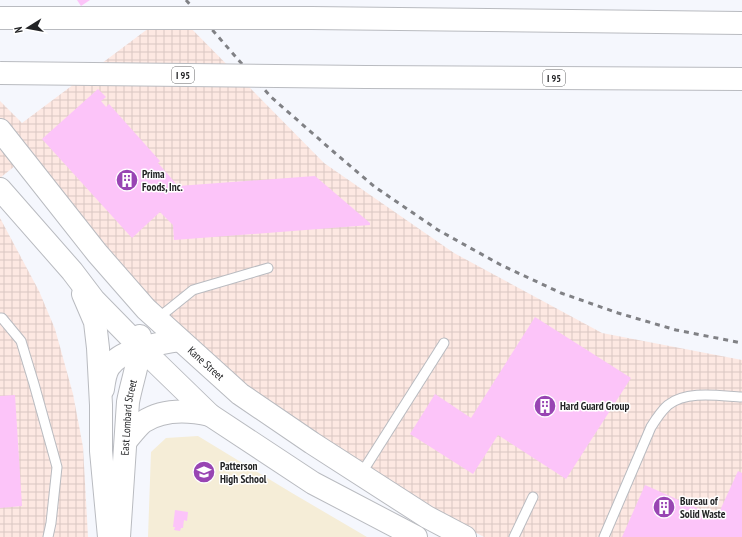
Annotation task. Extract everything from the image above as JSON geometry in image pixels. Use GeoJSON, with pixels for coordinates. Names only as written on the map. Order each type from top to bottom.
{"type":"FeatureCollection","features":[{"type":"Feature","properties":{"kind":"main road"},"geometry":{"type":"LineString","coordinates":[[0,18],[312,18],[742,22]]}},
{"type":"Feature","properties":{"kind":"main road","name":"I 95"},"geometry":{"type":"LineString","coordinates":[[0,74],[742,79]]}},
{"type":"Feature","properties":{"kind":"main road","name":"Kane Street"},"geometry":{"type":"LineString","coordinates":[[0,130],[97,253],[137,298],[157,320],[240,394],[427,517],[465,537]]}},
{"type":"Feature","properties":{"kind":"main road"},"geometry":{"type":"LineString","coordinates":[[0,189],[72,271],[94,300],[140,348],[210,415],[313,483],[416,537]]}},
{"type":"Feature","properties":{"kind":"main road"},"geometry":{"type":"LineString","coordinates":[[72,271],[95,322],[101,405],[100,452],[109,537]]}},
{"type":"Feature","properties":{"kind":"main road","name":"East Lombard Street"},"geometry":{"type":"LineString","coordinates":[[119,537],[128,402],[140,348],[137,298]]}},
{"type":"Feature","properties":{"kind":"main road"},"geometry":{"type":"LineString","coordinates":[[101,405],[104,380],[110,367],[120,356],[140,348],[179,340]]}},
{"type":"Feature","properties":{"kind":"main road"},"geometry":{"type":"LineString","coordinates":[[126,441],[142,423],[158,416],[178,411],[196,412],[210,415]]}},
{"type":"Feature","properties":{"kind":"lane"},"geometry":{"type":"LineString","coordinates":[[157,320],[193,290],[268,268]]}},
{"type":"Feature","properties":{"kind":"lane"},"geometry":{"type":"LineString","coordinates":[[0,318],[2,318],[21,341],[57,467],[48,537]]}},
{"type":"Feature","properties":{"kind":"lane"},"geometry":{"type":"LineString","coordinates":[[361,474],[444,343]]}},
{"type":"Feature","properties":{"kind":"lane"},"geometry":{"type":"LineString","coordinates":[[604,537],[651,427],[669,404],[683,398],[704,394],[742,397]]}},
{"type":"Feature","properties":{"kind":"lane"},"geometry":{"type":"LineString","coordinates":[[514,537],[533,497]]}},
{"type":"Feature","properties":{"kind":"shaded area"},"geometry":{"type":"Polygon","coordinates":[[[173,10],[324,163],[454,253],[602,333],[742,360],[742,537],[484,537],[442,515],[247,390],[176,325],[126,273],[31,153],[0,178],[0,101],[22,123],[173,10]]]}},
{"type":"Feature","properties":{"kind":"shaded area"},"geometry":{"type":"Polygon","coordinates":[[[0,218],[39,291],[55,329],[73,394],[83,447],[88,537],[0,537],[0,218]]]}},
{"type":"Feature","properties":{"kind":"shaded area","name":"Patterson High School"},"geometry":{"type":"Polygon","coordinates":[[[198,436],[367,537],[148,537],[151,452],[166,438],[198,436]]]}},
{"type":"Feature","properties":{"kind":"building"},"geometry":{"type":"Polygon","coordinates":[[[77,0],[90,0],[81,6],[77,0]]]}},
{"type":"Feature","properties":{"kind":"building","name":"Prima Foods, Inc."},"geometry":{"type":"Polygon","coordinates":[[[98,89],[106,97],[101,101],[106,107],[109,104],[160,161],[158,163],[178,186],[315,176],[370,223],[370,225],[174,240],[173,225],[160,212],[132,238],[42,139],[98,89]]]}},
{"type":"Feature","properties":{"kind":"building","name":"Hard Guard Group"},"geometry":{"type":"Polygon","coordinates":[[[535,317],[631,378],[566,479],[498,435],[473,474],[410,434],[435,394],[471,418],[535,317]]]}},
{"type":"Feature","properties":{"kind":"building"},"geometry":{"type":"Polygon","coordinates":[[[15,395],[22,506],[0,508],[0,396],[15,395]]]}},
{"type":"Feature","properties":{"kind":"building","name":"Bureau of Solid Waste"},"geometry":{"type":"Polygon","coordinates":[[[738,471],[742,473],[742,537],[622,537],[645,485],[717,517],[738,471]]]}},
{"type":"Feature","properties":{"kind":"building"},"geometry":{"type":"Polygon","coordinates":[[[175,510],[188,512],[187,521],[184,520],[183,528],[181,528],[180,531],[174,530],[175,527],[173,527],[175,510]]]}},
{"type":"Feature","properties":{"kind":"railway"},"geometry":{"type":"LineString","coordinates":[[186,0],[271,97],[375,187],[438,230],[501,265],[561,293],[618,313],[676,330],[742,343]]}},
{"type":"Feature","properties":{"kind":"place","name":"Prima Foods, Inc."},"geometry":{"type":"Point","coordinates":[127,180]}},
{"type":"Feature","properties":{"kind":"place","name":"Hard Guard Group"},"geometry":{"type":"Point","coordinates":[545,406]}},
{"type":"Feature","properties":{"kind":"place","name":"Patterson High School"},"geometry":{"type":"Point","coordinates":[204,472]}},
{"type":"Feature","properties":{"kind":"place","name":"Bureau of Solid Waste"},"geometry":{"type":"Point","coordinates":[664,507]}}]}
